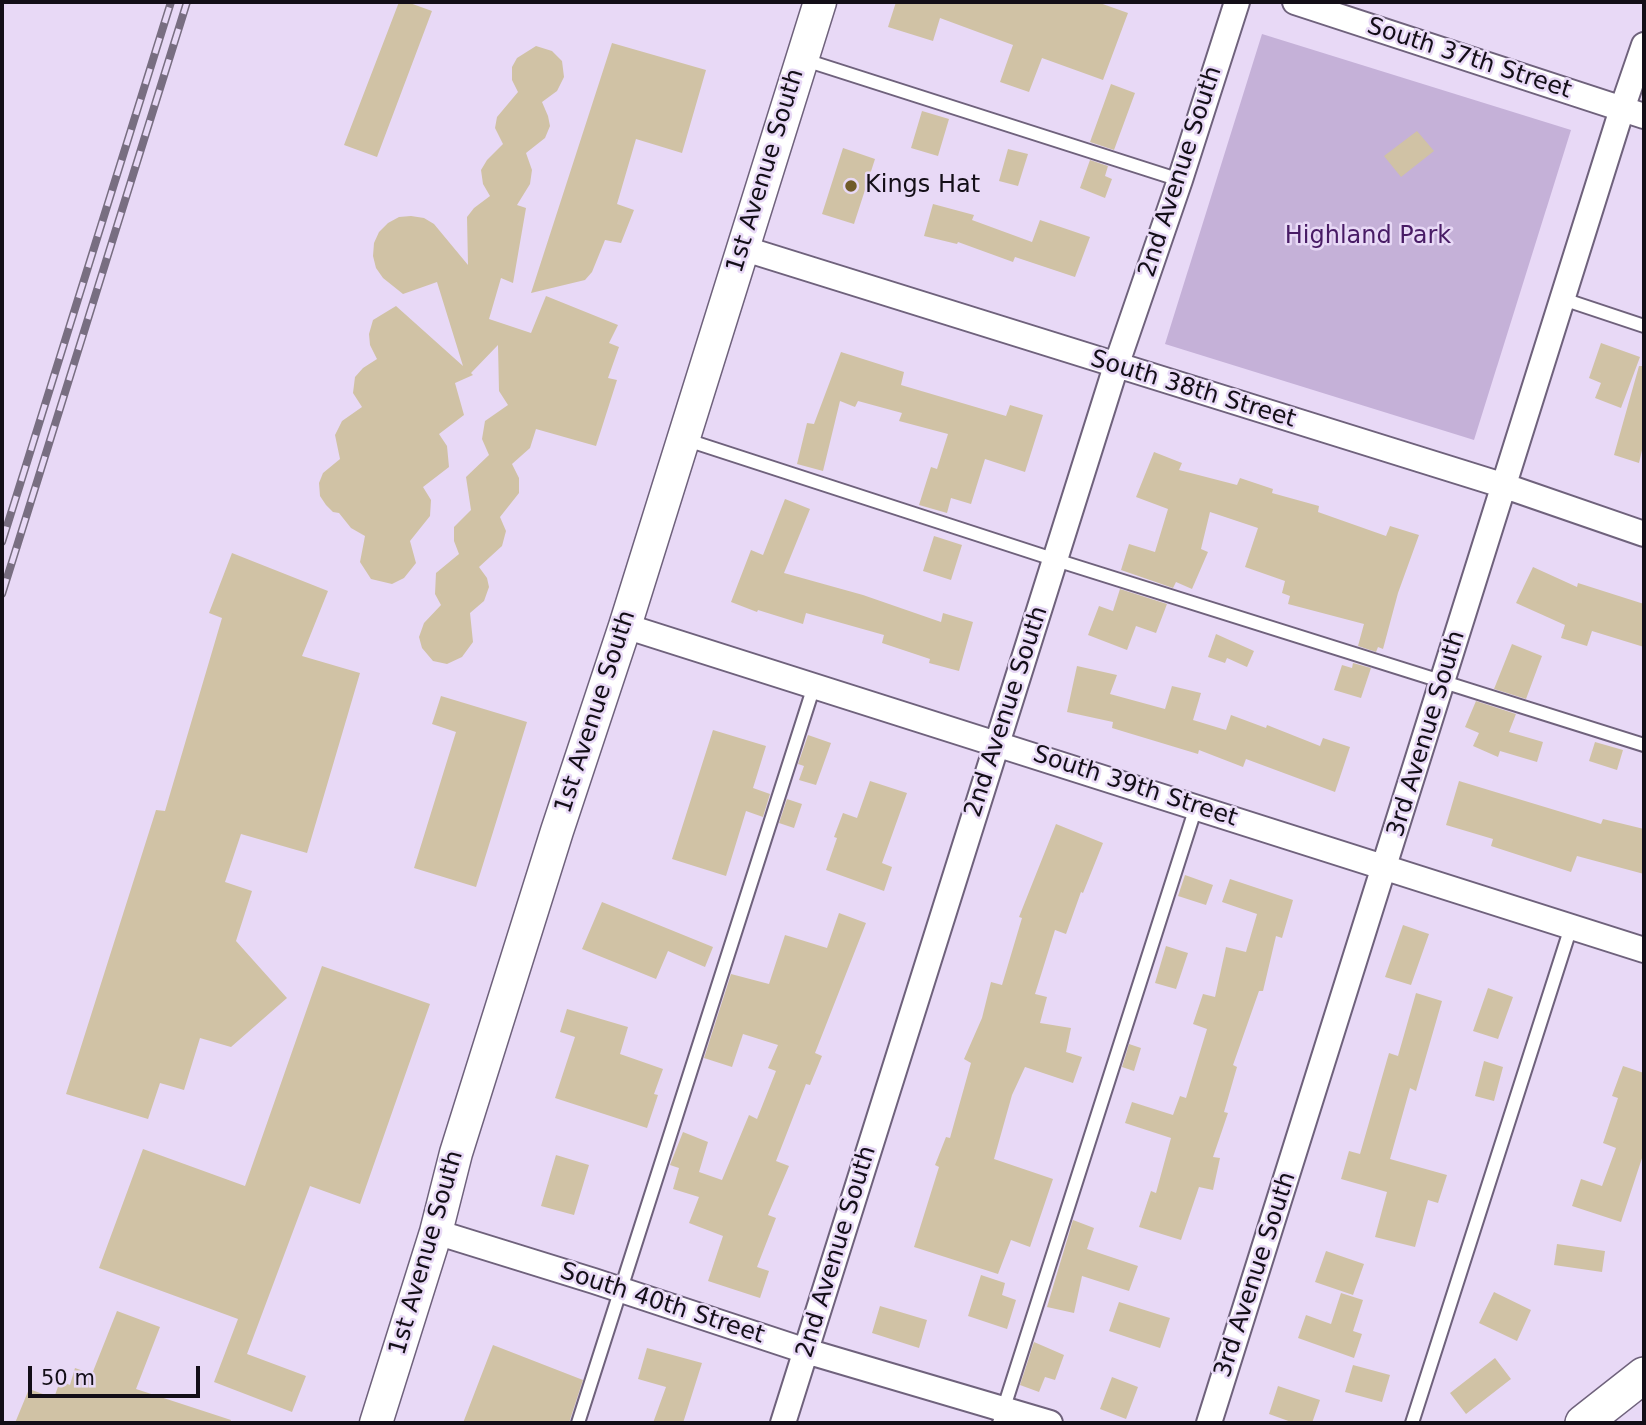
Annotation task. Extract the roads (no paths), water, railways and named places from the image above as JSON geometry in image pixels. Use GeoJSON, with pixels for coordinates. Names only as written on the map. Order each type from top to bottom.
{"type":"FeatureCollection","features":[{"type":"Feature","properties":{"kind":"main road"},"geometry":{"type":"LineString","coordinates":[[1583,1423],[1644,1376]]}},
{"type":"Feature","properties":{"kind":"street","name":"1st Avenue South"},"geometry":{"type":"LineString","coordinates":[[376,1423],[436,1232],[456,1153],[557,831],[625,626],[820,2]]}},
{"type":"Feature","properties":{"kind":"street","name":"2nd Avenue South"},"geometry":{"type":"LineString","coordinates":[[783,1423],[1116,366],[1237,2]]}},
{"type":"Feature","properties":{"kind":"street","name":"South 37th Street"},"geometry":{"type":"LineString","coordinates":[[1294,2],[1633,113]]}},
{"type":"Feature","properties":{"kind":"street","name":"3rd Avenue South"},"geometry":{"type":"LineString","coordinates":[[1209,1423],[1563,299],[1633,113],[1644,45]]}},
{"type":"Feature","properties":{"kind":"street","name":"South 38th Street"},"geometry":{"type":"LineString","coordinates":[[742,248],[1505,486],[1644,534]]}},
{"type":"Feature","properties":{"kind":"street","name":"South 39th Street"},"geometry":{"type":"LineString","coordinates":[[625,626],[1644,950]]}},
{"type":"Feature","properties":{"kind":"street","name":"South 40th Street"},"geometry":{"type":"LineString","coordinates":[[436,1232],[620,1289],[1001,1416],[1050,1423]]}},
{"type":"Feature","properties":{"kind":"lane"},"geometry":{"type":"LineString","coordinates":[[802,59],[1180,180]]}},
{"type":"Feature","properties":{"kind":"lane"},"geometry":{"type":"LineString","coordinates":[[1563,299],[1644,326]]}},
{"type":"Feature","properties":{"kind":"lane"},"geometry":{"type":"LineString","coordinates":[[683,439],[1056,560],[1644,745]]}},
{"type":"Feature","properties":{"kind":"lane"},"geometry":{"type":"LineString","coordinates":[[579,1423],[814,686]]}},
{"type":"Feature","properties":{"kind":"lane"},"geometry":{"type":"LineString","coordinates":[[1001,1416],[1196,807]]}},
{"type":"Feature","properties":{"kind":"lane"},"geometry":{"type":"LineString","coordinates":[[1412,1423],[1571,927]]}},
{"type":"Feature","properties":{"kind":"railway"},"geometry":{"type":"LineString","coordinates":[[2,542],[171,2]]}},
{"type":"Feature","properties":{"kind":"railway"},"geometry":{"type":"LineString","coordinates":[[2,594],[187,2]]}},
{"type":"Feature","properties":{"kind":"place","name":"Kings Hat"},"geometry":{"type":"Point","coordinates":[851,186]}},
{"type":"Feature","properties":{"kind":"park label","name":"Highland Park"},"geometry":{"type":"Point","coordinates":[1368,237]}}]}
